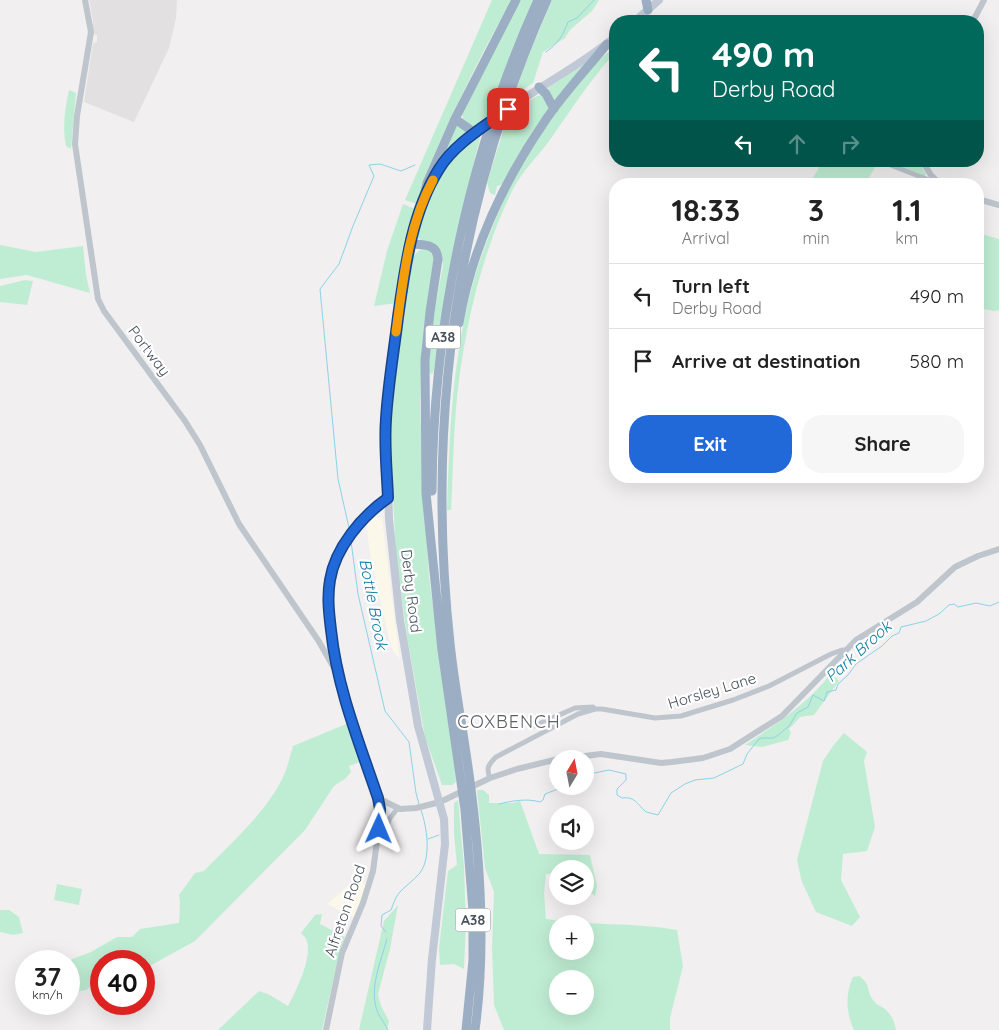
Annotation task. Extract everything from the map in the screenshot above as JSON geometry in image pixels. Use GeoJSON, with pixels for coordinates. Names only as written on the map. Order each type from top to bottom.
{"type":"FeatureCollection","features":[{"type":"Feature","properties":{"kind":"highway"},"geometry":{"type":"LineString","coordinates":[[424,198],[427,183],[455,119],[516,0]]}},
{"type":"Feature","properties":{"kind":"highway","name":"A38"},"geometry":{"type":"LineString","coordinates":[[463,764],[442,650],[431,533],[434,434],[441,349],[448,299],[459,244],[488,146],[538,0]]}},
{"type":"Feature","properties":{"kind":"highway","name":"A38"},"geometry":{"type":"LineString","coordinates":[[515,66],[547,0]]}},
{"type":"Feature","properties":{"kind":"highway"},"geometry":{"type":"LineString","coordinates":[[646,0],[648,10]]}},
{"type":"Feature","properties":{"kind":"highway"},"geometry":{"type":"LineString","coordinates":[[441,471],[457,332],[470,279],[484,235],[508,182],[530,144],[554,109],[606,44]]}},
{"type":"Feature","properties":{"kind":"highway"},"geometry":{"type":"LineString","coordinates":[[539,88],[546,94],[554,109]]}},
{"type":"Feature","properties":{"kind":"highway"},"geometry":{"type":"LineString","coordinates":[[455,119],[476,133]]}},
{"type":"Feature","properties":{"kind":"highway","name":"A38"},"geometry":{"type":"LineString","coordinates":[[475,1030],[480,966],[479,874],[463,764],[444,589],[441,471],[448,370],[456,301],[488,146]]}},
{"type":"Feature","properties":{"kind":"highway"},"geometry":{"type":"LineString","coordinates":[[410,244],[426,245],[433,248],[436,250],[438,259],[427,333],[424,384],[426,493],[431,533]]}},
{"type":"Feature","properties":{"kind":"highway","name":"A38"},"geometry":{"type":"LineString","coordinates":[[466,1030],[473,960],[469,809]]}},
{"type":"Feature","properties":{"kind":"main road"},"geometry":{"type":"LineString","coordinates":[[642,15],[660,0]]}},
{"type":"Feature","properties":{"kind":"main road","name":"Derby Road"},"geometry":{"type":"LineString","coordinates":[[427,1030],[432,959],[445,844],[444,825],[440,802],[421,740],[409,679],[397,595],[388,498],[386,438],[387,404],[400,300],[410,244],[424,198],[440,167],[460,145],[539,88],[609,42]]}},
{"type":"Feature","properties":{"kind":"street","name":"Portway"},"geometry":{"type":"LineString","coordinates":[[85,0],[91,32],[77,116],[75,144],[98,299],[104,311],[185,421],[204,452],[239,524],[318,640],[338,675]]}},
{"type":"Feature","properties":{"kind":"street"},"geometry":{"type":"LineString","coordinates":[[976,15],[984,0]]}},
{"type":"Feature","properties":{"kind":"street"},"geometry":{"type":"LineString","coordinates":[[896,167],[924,178]]}},
{"type":"Feature","properties":{"kind":"street"},"geometry":{"type":"LineString","coordinates":[[926,167],[934,178]]}},
{"type":"Feature","properties":{"kind":"street"},"geometry":{"type":"LineString","coordinates":[[984,200],[999,205]]}},
{"type":"Feature","properties":{"kind":"street","name":"Alfreton Road"},"geometry":{"type":"LineString","coordinates":[[326,1030],[338,968],[346,941],[363,903],[372,876],[380,819],[378,798],[338,675],[329,613],[328,592],[331,574],[341,550],[357,527],[373,509],[388,498]]}},
{"type":"Feature","properties":{"kind":"street"},"geometry":{"type":"LineString","coordinates":[[594,755],[601,754],[660,763],[703,758],[730,749],[782,716],[830,668],[845,650],[868,632],[917,602],[955,567],[999,549]]}},
{"type":"Feature","properties":{"kind":"street","name":"Horsley Lane"},"geometry":{"type":"LineString","coordinates":[[490,778],[487,771],[488,767],[496,758],[578,714],[595,709],[615,710],[656,718],[681,716],[760,690],[790,677],[831,654],[845,650]]}},
{"type":"Feature","properties":{"kind":"street"},"geometry":{"type":"LineString","coordinates":[[534,726],[575,708],[593,707],[595,709]]}},
{"type":"Feature","properties":{"kind":"street"},"geometry":{"type":"LineString","coordinates":[[378,798],[398,808],[416,808],[440,802],[490,778],[549,761]]}},
{"type":"Feature","properties":{"kind":"street"},"geometry":{"type":"LineString","coordinates":[[378,840],[382,838],[390,818],[398,808]]}},
{"type":"Feature","properties":{"kind":"shaded area"},"geometry":{"type":"Polygon","coordinates":[[[89,0],[177,0],[176,18],[169,48],[134,122],[84,102],[93,43],[97,42],[97,35],[93,34],[93,21],[89,0]]]}},
{"type":"Feature","properties":{"kind":"shaded area"},"geometry":{"type":"Polygon","coordinates":[[[373,516],[382,518],[400,661],[391,647],[371,561],[366,523],[373,516]]]}},
{"type":"Feature","properties":{"kind":"shaded area"},"geometry":{"type":"Polygon","coordinates":[[[358,882],[367,884],[354,917],[327,904],[345,888],[358,882]]]}},
{"type":"Feature","properties":{"kind":"green space"},"geometry":{"type":"Polygon","coordinates":[[[492,0],[512,0],[460,100],[437,151],[417,204],[405,200],[492,0]]]}},
{"type":"Feature","properties":{"kind":"green space"},"geometry":{"type":"Polygon","coordinates":[[[519,0],[533,0],[487,117],[474,128],[463,120],[462,112],[519,0]]]}},
{"type":"Feature","properties":{"kind":"green space"},"geometry":{"type":"Polygon","coordinates":[[[552,0],[599,0],[592,11],[570,30],[565,38],[543,52],[533,83],[514,96],[525,64],[552,0]]]}},
{"type":"Feature","properties":{"kind":"green space"},"geometry":{"type":"Polygon","coordinates":[[[609,52],[609,60],[586,88],[513,189],[491,241],[482,268],[463,352],[455,421],[451,510],[447,510],[456,368],[468,303],[484,248],[506,195],[524,160],[557,110],[591,67],[609,52]]]}},
{"type":"Feature","properties":{"kind":"green space"},"geometry":{"type":"Polygon","coordinates":[[[592,59],[555,104],[547,90],[548,88],[592,59]]]}},
{"type":"Feature","properties":{"kind":"green space"},"geometry":{"type":"Polygon","coordinates":[[[69,90],[76,93],[71,149],[66,146],[64,132],[69,90]]]}},
{"type":"Feature","properties":{"kind":"green space"},"geometry":{"type":"Polygon","coordinates":[[[541,95],[550,107],[504,184],[497,186],[495,195],[490,193],[487,182],[509,113],[541,95]]]}},
{"type":"Feature","properties":{"kind":"green space"},"geometry":{"type":"Polygon","coordinates":[[[455,125],[468,133],[444,155],[455,125]]]}},
{"type":"Feature","properties":{"kind":"green space"},"geometry":{"type":"Polygon","coordinates":[[[481,134],[460,219],[436,359],[433,373],[430,374],[428,368],[432,325],[443,265],[441,254],[418,238],[417,235],[433,187],[441,172],[455,156],[481,134]]]}},
{"type":"Feature","properties":{"kind":"green space"},"geometry":{"type":"Polygon","coordinates":[[[819,167],[875,167],[869,178],[813,178],[819,167]]]}},
{"type":"Feature","properties":{"kind":"green space"},"geometry":{"type":"Polygon","coordinates":[[[902,167],[922,167],[926,174],[925,176],[902,167]]]}},
{"type":"Feature","properties":{"kind":"green space"},"geometry":{"type":"Polygon","coordinates":[[[403,204],[415,209],[400,275],[397,303],[374,306],[387,251],[403,204]]]}},
{"type":"Feature","properties":{"kind":"green space"},"geometry":{"type":"Polygon","coordinates":[[[984,235],[999,239],[999,310],[984,309],[984,235]]]}},
{"type":"Feature","properties":{"kind":"green space"},"geometry":{"type":"Polygon","coordinates":[[[0,245],[36,252],[83,246],[90,293],[27,275],[0,279],[0,245]]]}},
{"type":"Feature","properties":{"kind":"green space"},"geometry":{"type":"Polygon","coordinates":[[[421,249],[429,250],[436,259],[422,343],[420,402],[429,577],[454,757],[456,782],[452,785],[442,785],[425,737],[407,637],[396,553],[391,462],[391,407],[411,263],[414,255],[421,249]]]}},
{"type":"Feature","properties":{"kind":"green space"},"geometry":{"type":"Polygon","coordinates":[[[25,280],[33,281],[27,305],[0,302],[0,286],[25,280]]]}},
{"type":"Feature","properties":{"kind":"green space"},"geometry":{"type":"Polygon","coordinates":[[[831,673],[839,681],[814,715],[800,717],[789,729],[791,733],[788,740],[762,747],[745,745],[802,704],[831,673]]]}},
{"type":"Feature","properties":{"kind":"green space"},"geometry":{"type":"Polygon","coordinates":[[[351,722],[360,762],[349,766],[351,772],[334,786],[305,830],[195,941],[155,963],[155,950],[94,950],[117,937],[132,937],[140,929],[179,923],[179,895],[195,873],[204,871],[248,826],[269,801],[284,775],[293,746],[351,722]]]}},
{"type":"Feature","properties":{"kind":"green space"},"geometry":{"type":"Polygon","coordinates":[[[844,733],[867,752],[864,761],[875,827],[867,851],[843,854],[841,880],[860,917],[852,926],[816,912],[802,882],[797,860],[823,761],[844,733]]]}},
{"type":"Feature","properties":{"kind":"green space"},"geometry":{"type":"Polygon","coordinates":[[[477,790],[483,790],[489,795],[489,803],[513,803],[520,801],[539,854],[590,855],[591,860],[549,860],[549,874],[546,874],[544,893],[546,919],[549,919],[549,960],[594,960],[594,924],[645,926],[677,930],[683,966],[670,1018],[670,1030],[504,1030],[494,1005],[492,947],[494,892],[485,868],[477,790]]]}},
{"type":"Feature","properties":{"kind":"green space"},"geometry":{"type":"Polygon","coordinates":[[[458,800],[464,867],[466,923],[464,969],[454,964],[440,965],[439,948],[448,871],[457,865],[454,803],[458,800]]]}},
{"type":"Feature","properties":{"kind":"green space"},"geometry":{"type":"Polygon","coordinates":[[[594,873],[597,886],[594,895],[594,873]]]}},
{"type":"Feature","properties":{"kind":"green space"},"geometry":{"type":"Polygon","coordinates":[[[57,884],[82,889],[79,905],[54,900],[57,884]]]}},
{"type":"Feature","properties":{"kind":"green space"},"geometry":{"type":"Polygon","coordinates":[[[398,905],[390,949],[378,994],[381,1006],[389,1021],[387,1030],[359,1030],[384,921],[398,905]]]}},
{"type":"Feature","properties":{"kind":"green space"},"geometry":{"type":"Polygon","coordinates":[[[0,910],[9,910],[19,917],[23,933],[13,935],[0,932],[0,910]]]}},
{"type":"Feature","properties":{"kind":"green space"},"geometry":{"type":"Polygon","coordinates":[[[322,914],[320,924],[345,937],[340,950],[322,1030],[218,1030],[259,991],[270,995],[288,1006],[303,973],[308,954],[306,939],[301,933],[315,915],[322,914]]]}},
{"type":"Feature","properties":{"kind":"green space"},"geometry":{"type":"Polygon","coordinates":[[[90,952],[90,987],[80,991],[80,956],[90,952]]]}},
{"type":"Feature","properties":{"kind":"green space"},"geometry":{"type":"Polygon","coordinates":[[[859,976],[867,984],[874,1001],[890,1014],[896,1030],[854,1030],[849,1017],[848,997],[853,977],[859,976]]]}},
{"type":"Feature","properties":{"kind":"waterway","name":"Bottle Brook"},"geometry":{"type":"LineString","coordinates":[[546,52],[560,39],[568,22],[577,18],[594,0]]}},
{"type":"Feature","properties":{"kind":"waterway","name":"Bottle Brook"},"geometry":{"type":"LineString","coordinates":[[350,532],[338,479],[320,289],[339,264],[374,176],[369,165],[380,164],[401,171],[415,165]]}},
{"type":"Feature","properties":{"kind":"waterway","name":"Bottle Brook"},"geometry":{"type":"LineString","coordinates":[[351,541],[358,594],[385,711],[409,742],[419,804]]}},
{"type":"Feature","properties":{"kind":"waterway","name":"Park Brook"},"geometry":{"type":"LineString","coordinates":[[594,773],[609,770],[626,774],[626,780],[617,789],[617,795],[622,798],[633,799],[646,812],[658,815],[671,793],[685,784],[695,780],[714,778],[743,764],[747,754],[759,739],[777,736],[789,726],[797,713],[808,707],[813,695],[824,701],[827,692],[836,690],[838,684],[856,664],[882,646],[892,636],[899,633],[901,627],[926,621],[939,614],[949,605],[954,604],[958,607],[976,603],[990,606],[999,602]]}},
{"type":"Feature","properties":{"kind":"waterway","name":"Park Brook"},"geometry":{"type":"LineString","coordinates":[[499,804],[524,800],[540,802],[545,794],[549,792]]}},
{"type":"Feature","properties":{"kind":"waterway","name":"Bottle Brook"},"geometry":{"type":"LineString","coordinates":[[386,932],[381,926],[382,915],[391,910],[401,890],[419,874],[426,860],[427,843],[421,810]]}},
{"type":"Feature","properties":{"kind":"waterway","name":"Park Brook"},"geometry":{"type":"LineString","coordinates":[[428,839],[439,835]]}},
{"type":"Feature","properties":{"kind":"waterway","name":"Bottle Brook"},"geometry":{"type":"LineString","coordinates":[[387,939],[376,976],[374,995],[378,1013],[388,1030]]}},
{"type":"Feature","properties":{"kind":"slow traffic"},"geometry":{"type":"LineString","coordinates":[[396,332],[410,244],[424,198],[433,180]]}},
{"type":"Feature","properties":{"kind":"district","name":"COXBENCH"},"geometry":{"type":"Point","coordinates":[509,722]}},
{"type":"Feature","properties":{"kind":"route"},"geometry":{"type":"LineString","coordinates":[[379,829],[380,804],[338,675],[329,613],[329,586],[334,566],[341,550],[353,532],[373,509],[388,498],[386,438],[388,396],[400,300],[410,244],[424,198],[440,167],[453,152],[508,109]]}}]}
